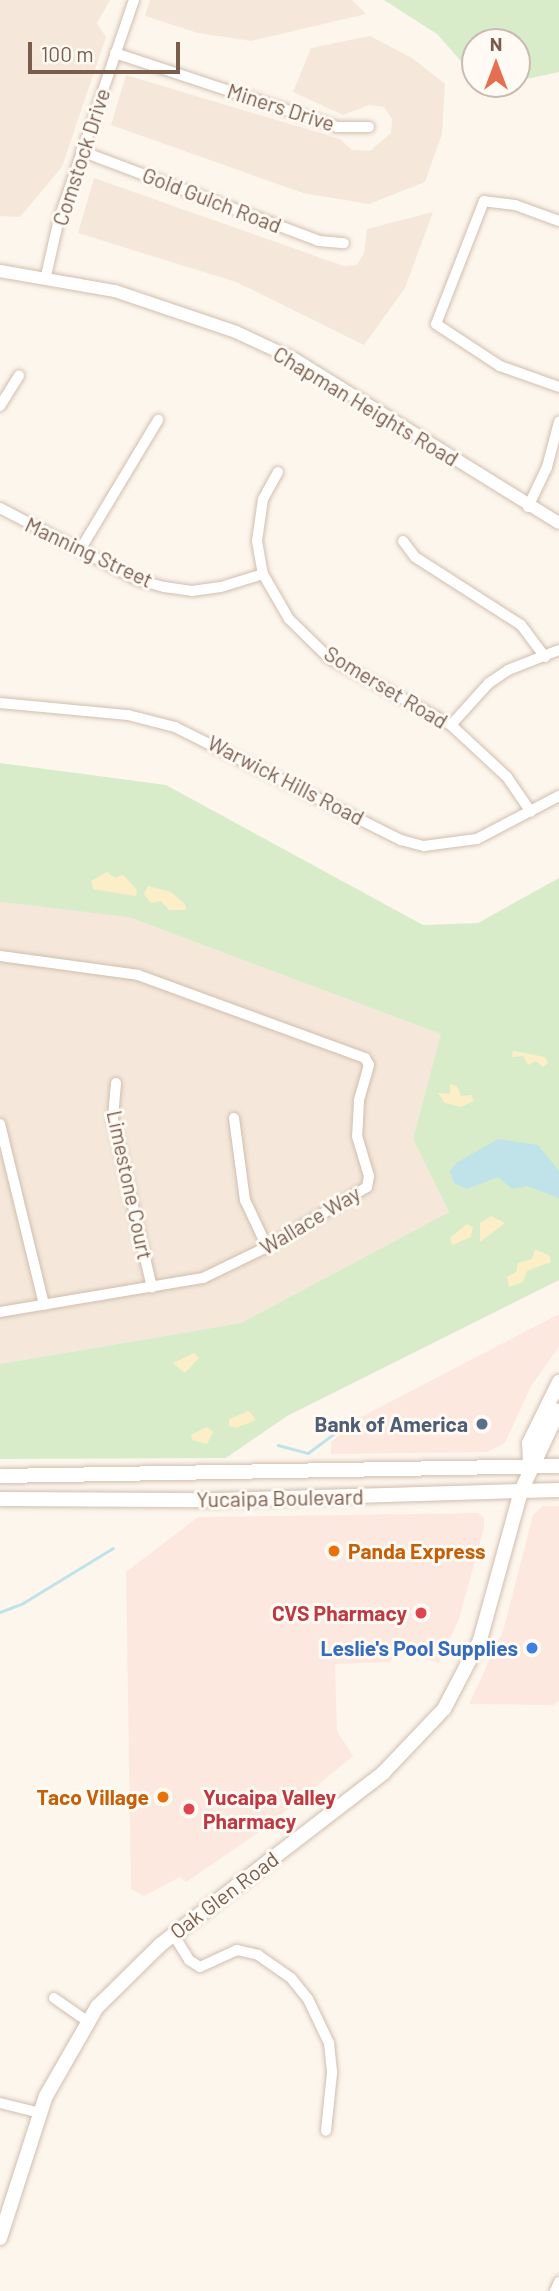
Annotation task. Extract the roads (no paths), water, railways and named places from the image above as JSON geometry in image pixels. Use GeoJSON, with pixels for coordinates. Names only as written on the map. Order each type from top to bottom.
{"type":"FeatureCollection","features":[{"type":"Feature","properties":{"kind":"main road","name":"Oak Glen Road"},"geometry":{"type":"LineString","coordinates":[[530,1466],[529,1443],[559,1382]]}},
{"type":"Feature","properties":{"kind":"main road","name":"Oak Glen Road"},"geometry":{"type":"LineString","coordinates":[[0,2238],[40,2113],[57,2070],[87,2021],[129,1972],[173,1934],[383,1773],[444,1709],[484,1629],[521,1491],[530,1466],[559,1410]]}},
{"type":"Feature","properties":{"kind":"main road","name":"Yucaipa Boulevard"},"geometry":{"type":"LineString","coordinates":[[0,1476],[559,1466]]}},
{"type":"Feature","properties":{"kind":"main road","name":"Yucaipa Boulevard"},"geometry":{"type":"LineString","coordinates":[[0,1499],[219,1500],[559,1490]]}},
{"type":"Feature","properties":{"kind":"street","name":"Comstock Drive"},"geometry":{"type":"LineString","coordinates":[[46,276],[81,151],[135,0]]}},
{"type":"Feature","properties":{"kind":"street","name":"Miners Drive"},"geometry":{"type":"LineString","coordinates":[[115,52],[337,127],[369,127]]}},
{"type":"Feature","properties":{"kind":"street","name":"Gold Gulch Road"},"geometry":{"type":"LineString","coordinates":[[81,151],[319,241],[344,243]]}},
{"type":"Feature","properties":{"kind":"street"},"geometry":{"type":"LineString","coordinates":[[559,221],[527,208],[484,201],[436,324],[500,366],[559,387]]}},
{"type":"Feature","properties":{"kind":"street","name":"Chapman Heights Road"},"geometry":{"type":"LineString","coordinates":[[0,271],[46,276],[174,309],[296,360],[528,507],[559,523]]}},
{"type":"Feature","properties":{"kind":"street"},"geometry":{"type":"LineString","coordinates":[[0,406],[19,376]]}},
{"type":"Feature","properties":{"kind":"street"},"geometry":{"type":"LineString","coordinates":[[80,550],[159,420]]}},
{"type":"Feature","properties":{"kind":"street"},"geometry":{"type":"LineString","coordinates":[[528,507],[547,467],[559,422]]}},
{"type":"Feature","properties":{"kind":"street","name":"Somerset Road"},"geometry":{"type":"LineString","coordinates":[[278,472],[262,499],[257,541],[262,574],[289,619],[329,657],[451,725],[507,777],[531,812]]}},
{"type":"Feature","properties":{"kind":"street","name":"Manning Street"},"geometry":{"type":"LineString","coordinates":[[0,508],[138,580],[192,591],[262,574]]}},
{"type":"Feature","properties":{"kind":"street"},"geometry":{"type":"LineString","coordinates":[[403,541],[415,557],[521,625],[545,657]]}},
{"type":"Feature","properties":{"kind":"street"},"geometry":{"type":"LineString","coordinates":[[451,725],[489,683],[508,670],[559,650]]}},
{"type":"Feature","properties":{"kind":"street","name":"Warwick Hills Road"},"geometry":{"type":"LineString","coordinates":[[0,703],[128,715],[175,727],[401,840],[424,846],[477,839],[559,796]]}},
{"type":"Feature","properties":{"kind":"street","name":"Wallace Way"},"geometry":{"type":"LineString","coordinates":[[0,956],[138,975],[365,1058],[369,1065],[359,1101],[357,1136],[369,1176],[367,1187],[267,1247],[203,1278],[0,1312]]}},
{"type":"Feature","properties":{"kind":"street","name":"Limestone Court"},"geometry":{"type":"LineString","coordinates":[[116,1083],[113,1119],[152,1288]]}},
{"type":"Feature","properties":{"kind":"street"},"geometry":{"type":"LineString","coordinates":[[233,1118],[246,1200],[267,1247]]}},
{"type":"Feature","properties":{"kind":"street"},"geometry":{"type":"LineString","coordinates":[[0,1124],[44,1306]]}},
{"type":"Feature","properties":{"kind":"street"},"geometry":{"type":"LineString","coordinates":[[173,1934],[189,1960],[200,1967],[237,1950],[258,1955],[291,1978],[308,1999],[329,2043],[332,2073],[326,2131]]}},
{"type":"Feature","properties":{"kind":"street"},"geometry":{"type":"LineString","coordinates":[[54,1998],[87,2021]]}},
{"type":"Feature","properties":{"kind":"street"},"geometry":{"type":"LineString","coordinates":[[0,2103],[40,2113]]}},
{"type":"Feature","properties":{"kind":"street"},"geometry":{"type":"LineString","coordinates":[[555,2291],[559,2282]]}},
{"type":"Feature","properties":{"kind":"water"},"geometry":{"type":"Polygon","coordinates":[[[498,1139],[538,1145],[559,1171],[559,1198],[527,1186],[512,1189],[498,1177],[467,1189],[454,1183],[450,1171],[456,1163],[498,1139]]]}},
{"type":"Feature","properties":{"kind":"waterway"},"geometry":{"type":"LineString","coordinates":[[278,1445],[308,1453],[355,1418]]}},
{"type":"Feature","properties":{"kind":"waterway"},"geometry":{"type":"LineString","coordinates":[[0,1612],[23,1603],[113,1548]]}},
{"type":"Feature","properties":{"kind":"place","name":"Bank of America"},"geometry":{"type":"Point","coordinates":[482,1424]}},
{"type":"Feature","properties":{"kind":"place","name":"Panda Express"},"geometry":{"type":"Point","coordinates":[334,1551]}},
{"type":"Feature","properties":{"kind":"place","name":"CVS Pharmacy"},"geometry":{"type":"Point","coordinates":[421,1613]}},
{"type":"Feature","properties":{"kind":"place","name":"Leslie's Pool Supplies"},"geometry":{"type":"Point","coordinates":[532,1648]}},
{"type":"Feature","properties":{"kind":"place","name":"Taco Village"},"geometry":{"type":"Point","coordinates":[163,1797]}},
{"type":"Feature","properties":{"kind":"place","name":"Yucaipa Valley Pharmacy"},"geometry":{"type":"Point","coordinates":[189,1809]}}]}
